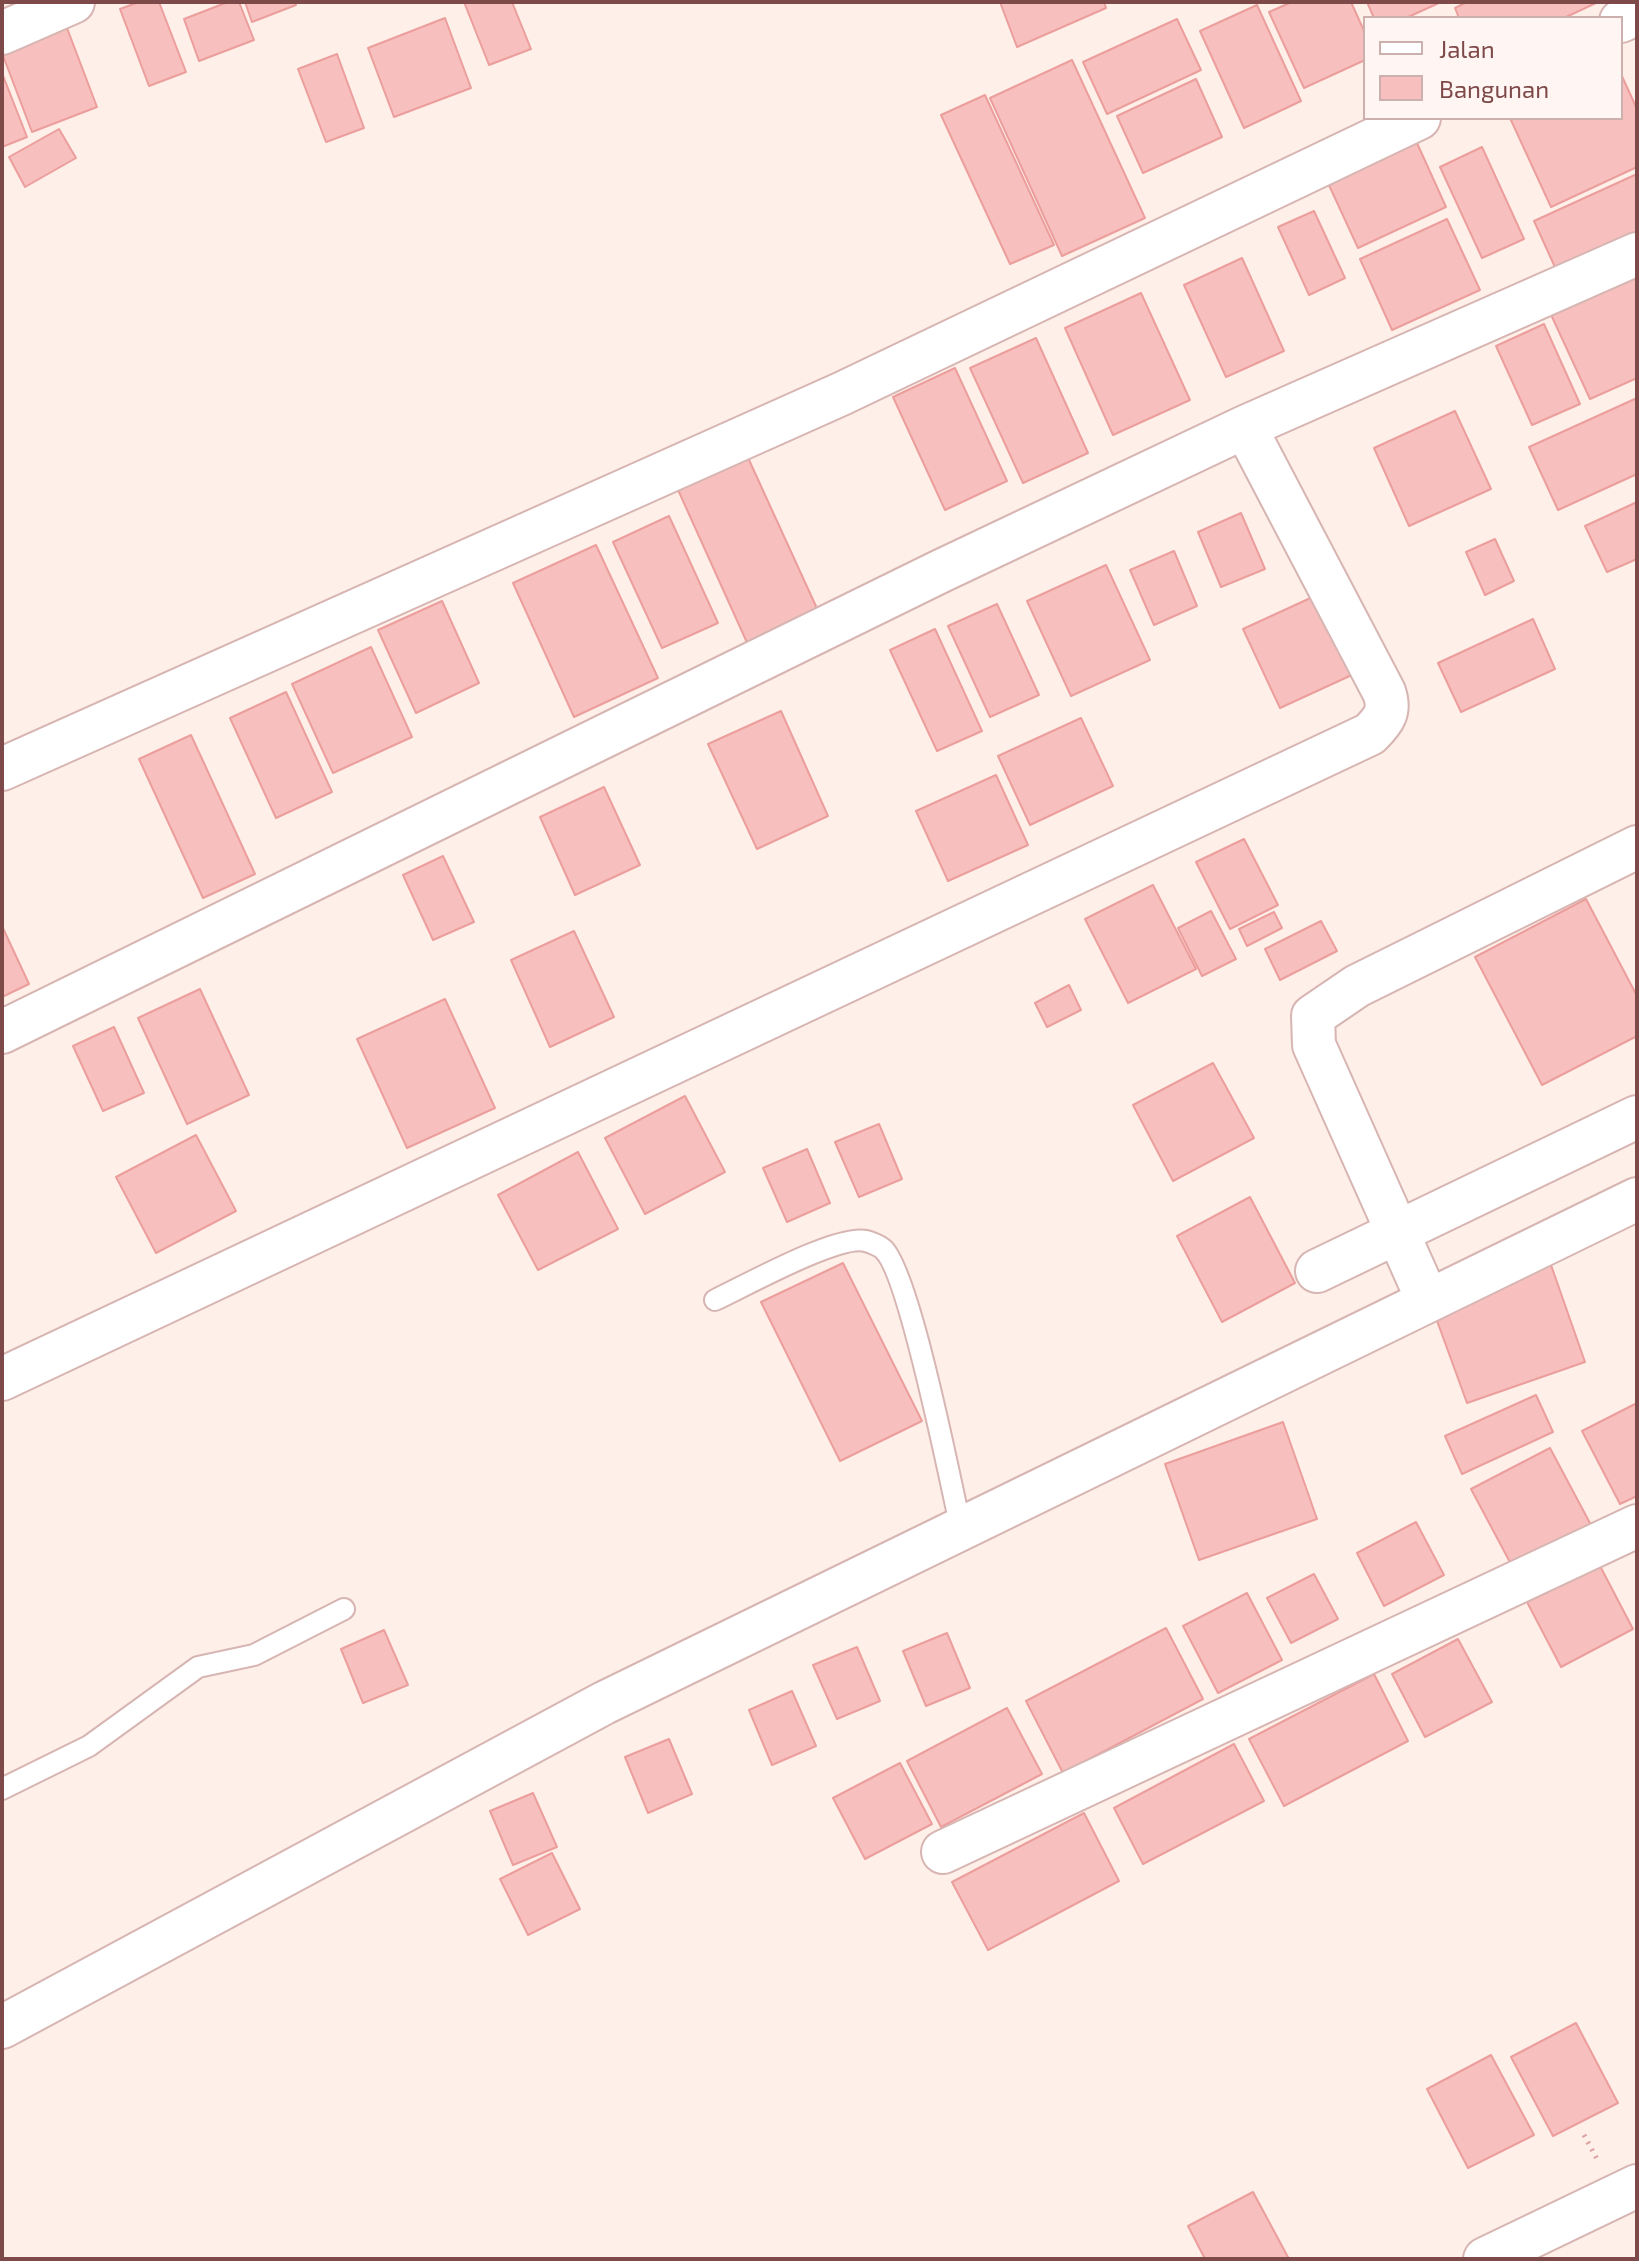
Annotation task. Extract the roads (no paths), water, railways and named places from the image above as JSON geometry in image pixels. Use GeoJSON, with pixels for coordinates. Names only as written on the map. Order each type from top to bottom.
{"type":"FeatureCollection","features":[{"type":"Feature","properties":{"kind":"street"},"geometry":{"type":"LineString","coordinates":[[2,33],[73,2]]}},
{"type":"Feature","properties":{"kind":"street"},"geometry":{"type":"LineString","coordinates":[[2,769],[841,394],[1415,120]]}},
{"type":"Feature","properties":{"kind":"street"},"geometry":{"type":"LineString","coordinates":[[2,1032],[941,571],[1245,427],[1637,254]]}},
{"type":"Feature","properties":{"kind":"street"},"geometry":{"type":"LineString","coordinates":[[2,1379],[1370,734],[1387,713],[1388,703],[1384,692],[1245,427]]}},
{"type":"Feature","properties":{"kind":"street"},"geometry":{"type":"LineString","coordinates":[[1428,1301],[1314,1045],[1313,1016],[1357,986],[1637,847]]}},
{"type":"Feature","properties":{"kind":"street"},"geometry":{"type":"LineString","coordinates":[[1317,1271],[1637,1117]]}},
{"type":"Feature","properties":{"kind":"street"},"geometry":{"type":"LineString","coordinates":[[2,2027],[604,1703],[1637,1199]]}},
{"type":"Feature","properties":{"kind":"street"},"geometry":{"type":"LineString","coordinates":[[943,1852],[1637,1526]]}},
{"type":"Feature","properties":{"kind":"street"},"geometry":{"type":"LineString","coordinates":[[1485,2259],[1637,2186]]}},
{"type":"Feature","properties":{"kind":"lane"},"geometry":{"type":"LineString","coordinates":[[715,1300],[832,1246],[864,1240],[884,1249],[901,1282],[932,1399],[961,1529]]}},
{"type":"Feature","properties":{"kind":"lane"},"geometry":{"type":"LineString","coordinates":[[2,1789],[89,1746],[198,1667],[254,1655],[344,1609]]}}]}
